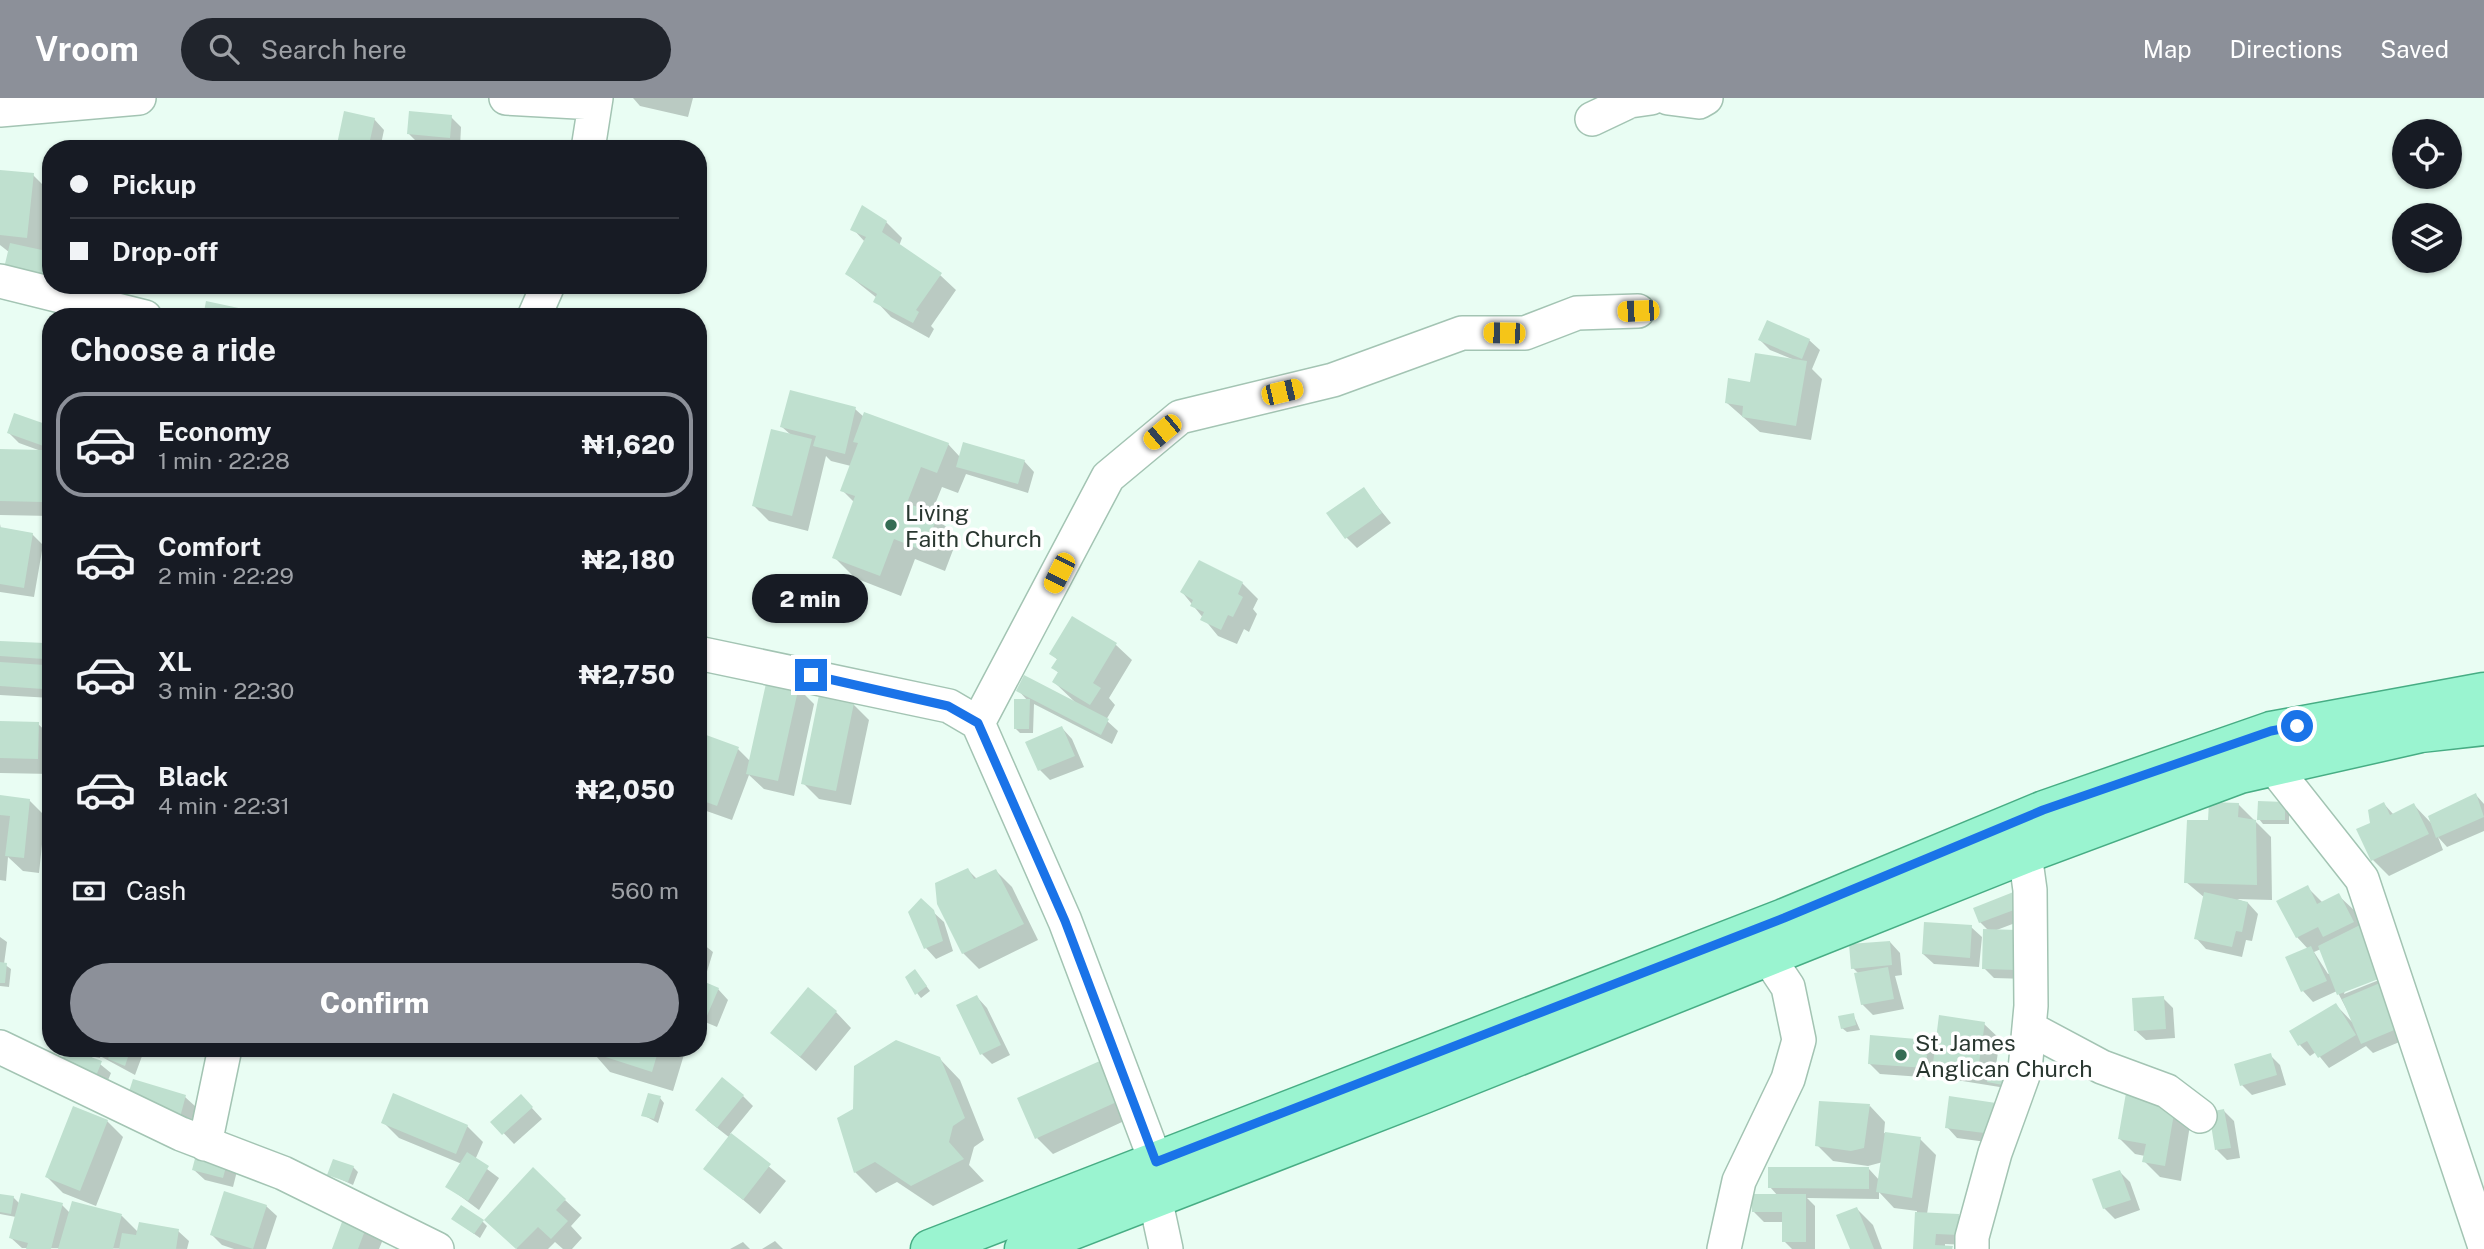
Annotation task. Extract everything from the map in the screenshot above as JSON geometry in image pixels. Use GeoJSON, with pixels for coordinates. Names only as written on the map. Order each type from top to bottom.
{"type":"FeatureCollection","features":[{"type":"Feature","properties":{"kind":"main road"},"geometry":{"type":"LineString","coordinates":[[930,1249],[1155,1180],[1768,957],[2025,854],[2239,774],[2484,718]]}},
{"type":"Feature","properties":{"kind":"main road"},"geometry":{"type":"LineString","coordinates":[[1024,1249],[1155,1180],[2043,810],[2271,731],[2484,718]]}},
{"type":"Feature","properties":{"kind":"street"},"geometry":{"type":"LineString","coordinates":[[0,110],[139,98]]}},
{"type":"Feature","properties":{"kind":"street"},"geometry":{"type":"LineString","coordinates":[[506,98],[595,101],[589,140]]}},
{"type":"Feature","properties":{"kind":"street"},"geometry":{"type":"LineString","coordinates":[[1592,119],[1630,101],[1651,98]]}},
{"type":"Feature","properties":{"kind":"street"},"geometry":{"type":"LineString","coordinates":[[1668,98],[1699,102],[1706,98]]}},
{"type":"Feature","properties":{"kind":"street"},"geometry":{"type":"LineString","coordinates":[[0,281],[42,291]]}},
{"type":"Feature","properties":{"kind":"street"},"geometry":{"type":"LineString","coordinates":[[52,294],[109,308]]}},
{"type":"Feature","properties":{"kind":"street"},"geometry":{"type":"LineString","coordinates":[[978,723],[1108,477],[1180,417],[1333,380],[1462,333],[1525,333],[1577,313],[1638,311]]}},
{"type":"Feature","properties":{"kind":"street"},"geometry":{"type":"LineString","coordinates":[[707,655],[948,706],[978,723],[1065,921],[1155,1180],[1166,1249]]}},
{"type":"Feature","properties":{"kind":"street"},"geometry":{"type":"LineString","coordinates":[[2272,765],[2362,879],[2484,1244]]}},
{"type":"Feature","properties":{"kind":"street"},"geometry":{"type":"LineString","coordinates":[[1972,1249],[1972,1237],[1995,1153],[2025,1070],[2029,1028],[2030,890],[2025,854]]}},
{"type":"Feature","properties":{"kind":"street"},"geometry":{"type":"LineString","coordinates":[[1724,1249],[1739,1181],[1788,1079],[1799,1040],[1788,987],[1768,957]]}},
{"type":"Feature","properties":{"kind":"street"},"geometry":{"type":"LineString","coordinates":[[2029,1028],[2102,1067],[2167,1091],[2200,1115]]}},
{"type":"Feature","properties":{"kind":"street"},"geometry":{"type":"LineString","coordinates":[[0,1047],[116,1105],[205,1144],[283,1173],[438,1249]]}},
{"type":"Feature","properties":{"kind":"street"},"geometry":{"type":"LineString","coordinates":[[205,1144],[223,1057]]}},
{"type":"Feature","properties":{"kind":"building"},"geometry":{"type":"Polygon","coordinates":[[[344,111],[375,118],[370,140],[338,140],[344,111]]]}},
{"type":"Feature","properties":{"kind":"building"},"geometry":{"type":"Polygon","coordinates":[[[409,111],[452,115],[450,138],[407,134],[409,111]]]}},
{"type":"Feature","properties":{"kind":"building"},"geometry":{"type":"Polygon","coordinates":[[[0,170],[34,173],[27,238],[0,235],[0,170]]]}},
{"type":"Feature","properties":{"kind":"building"},"geometry":{"type":"Polygon","coordinates":[[[862,205],[887,221],[882,232],[942,273],[916,310],[919,312],[913,323],[873,302],[877,294],[845,274],[866,237],[850,230],[862,205]]]}},
{"type":"Feature","properties":{"kind":"building"},"geometry":{"type":"Polygon","coordinates":[[[10,243],[42,250],[42,276],[4,268],[10,243]]]}},
{"type":"Feature","properties":{"kind":"building"},"geometry":{"type":"Polygon","coordinates":[[[206,301],[239,308],[205,308],[206,301]]]}},
{"type":"Feature","properties":{"kind":"building"},"geometry":{"type":"Polygon","coordinates":[[[1767,320],[1810,339],[1802,359],[1758,340],[1767,320]]]}},
{"type":"Feature","properties":{"kind":"building"},"geometry":{"type":"Polygon","coordinates":[[[1755,353],[1807,361],[1796,426],[1742,417],[1743,406],[1725,403],[1728,378],[1750,382],[1755,353]]]}},
{"type":"Feature","properties":{"kind":"building"},"geometry":{"type":"Polygon","coordinates":[[[790,390],[856,407],[845,454],[813,446],[816,436],[780,427],[790,390]]]}},
{"type":"Feature","properties":{"kind":"building"},"geometry":{"type":"Polygon","coordinates":[[[864,412],[949,443],[937,473],[921,467],[907,503],[938,515],[924,551],[894,539],[880,576],[832,558],[855,496],[840,491],[858,443],[853,442],[864,412]]]}},
{"type":"Feature","properties":{"kind":"building"},"geometry":{"type":"Polygon","coordinates":[[[14,413],[42,423],[42,446],[7,433],[14,413]]]}},
{"type":"Feature","properties":{"kind":"building"},"geometry":{"type":"Polygon","coordinates":[[[771,429],[812,439],[792,516],[752,506],[771,429]]]}},
{"type":"Feature","properties":{"kind":"building"},"geometry":{"type":"Polygon","coordinates":[[[963,442],[1025,460],[1018,484],[956,467],[963,442]]]}},
{"type":"Feature","properties":{"kind":"building"},"geometry":{"type":"Polygon","coordinates":[[[0,449],[42,450],[42,502],[0,501],[0,449]]]}},
{"type":"Feature","properties":{"kind":"building"},"geometry":{"type":"Polygon","coordinates":[[[1364,487],[1382,513],[1345,539],[1326,513],[1364,487]]]}},
{"type":"Feature","properties":{"kind":"building"},"geometry":{"type":"Polygon","coordinates":[[[0,527],[33,533],[24,588],[0,584],[0,527]]]}},
{"type":"Feature","properties":{"kind":"building"},"geometry":{"type":"Polygon","coordinates":[[[1199,560],[1243,582],[1238,594],[1243,597],[1233,617],[1228,615],[1221,630],[1200,620],[1204,612],[1190,606],[1193,600],[1180,592],[1199,560]]]}},
{"type":"Feature","properties":{"kind":"building"},"geometry":{"type":"Polygon","coordinates":[[[1072,616],[1117,643],[1093,683],[1101,688],[1090,705],[1052,682],[1058,672],[1051,668],[1057,659],[1049,654],[1072,616]]]}},
{"type":"Feature","properties":{"kind":"building"},"geometry":{"type":"Polygon","coordinates":[[[0,641],[42,643],[42,659],[0,656],[0,641]]]}},
{"type":"Feature","properties":{"kind":"building"},"geometry":{"type":"Polygon","coordinates":[[[0,662],[42,665],[42,689],[0,686],[0,662]]]}},
{"type":"Feature","properties":{"kind":"building"},"geometry":{"type":"Polygon","coordinates":[[[1024,675],[1109,719],[1101,735],[1016,691],[1024,675]]]}},
{"type":"Feature","properties":{"kind":"building"},"geometry":{"type":"Polygon","coordinates":[[[767,679],[799,686],[778,781],[746,774],[767,679]]]}},
{"type":"Feature","properties":{"kind":"building"},"geometry":{"type":"Polygon","coordinates":[[[819,695],[854,703],[836,791],[801,784],[819,695]]]}},
{"type":"Feature","properties":{"kind":"building"},"geometry":{"type":"Polygon","coordinates":[[[1014,699],[1030,699],[1029,729],[1014,729],[1014,699]]]}},
{"type":"Feature","properties":{"kind":"building"},"geometry":{"type":"Polygon","coordinates":[[[0,721],[39,722],[38,759],[0,758],[0,721]]]}},
{"type":"Feature","properties":{"kind":"building"},"geometry":{"type":"Polygon","coordinates":[[[1062,726],[1075,756],[1038,771],[1025,742],[1062,726]]]}},
{"type":"Feature","properties":{"kind":"building"},"geometry":{"type":"Polygon","coordinates":[[[707,735],[739,747],[717,806],[707,802],[707,735]]]}},
{"type":"Feature","properties":{"kind":"building"},"geometry":{"type":"Polygon","coordinates":[[[2476,793],[2484,817],[2436,838],[2428,816],[2476,793]]]}},
{"type":"Feature","properties":{"kind":"building"},"geometry":{"type":"Polygon","coordinates":[[[0,795],[30,799],[24,858],[5,856],[10,816],[0,815],[0,795]]]}},
{"type":"Feature","properties":{"kind":"building"},"geometry":{"type":"Polygon","coordinates":[[[2258,801],[2285,802],[2285,820],[2257,820],[2258,801]]]}},
{"type":"Feature","properties":{"kind":"building"},"geometry":{"type":"Polygon","coordinates":[[[2209,802],[2239,803],[2238,817],[2256,820],[2257,885],[2184,883],[2187,820],[2208,820],[2209,802]]]}},
{"type":"Feature","properties":{"kind":"building"},"geometry":{"type":"Polygon","coordinates":[[[2384,802],[2390,815],[2414,803],[2429,834],[2371,861],[2356,829],[2370,823],[2368,810],[2384,802]]]}},
{"type":"Feature","properties":{"kind":"building"},"geometry":{"type":"Polygon","coordinates":[[[968,868],[974,879],[996,869],[1024,924],[962,954],[937,904],[935,883],[968,868]]]}},
{"type":"Feature","properties":{"kind":"building"},"geometry":{"type":"Polygon","coordinates":[[[2308,885],[2317,904],[2339,893],[2354,922],[2323,937],[2318,927],[2296,938],[2276,901],[2308,885]]]}},
{"type":"Feature","properties":{"kind":"building"},"geometry":{"type":"Polygon","coordinates":[[[2016,891],[2022,907],[1979,923],[1973,908],[2016,891]]]}},
{"type":"Feature","properties":{"kind":"building"},"geometry":{"type":"Polygon","coordinates":[[[2204,892],[2248,902],[2242,932],[2236,931],[2232,947],[2194,939],[2204,892]]]}},
{"type":"Feature","properties":{"kind":"building"},"geometry":{"type":"Polygon","coordinates":[[[921,898],[934,910],[943,941],[924,949],[908,912],[921,898]]]}},
{"type":"Feature","properties":{"kind":"building"},"geometry":{"type":"Polygon","coordinates":[[[1924,922],[1972,925],[1970,958],[1922,954],[1924,922]]]}},
{"type":"Feature","properties":{"kind":"building"},"geometry":{"type":"Polygon","coordinates":[[[2362,924],[2381,978],[2337,995],[2318,946],[2362,924]]]}},
{"type":"Feature","properties":{"kind":"building"},"geometry":{"type":"Polygon","coordinates":[[[1983,929],[2018,930],[2017,970],[1982,969],[1983,929]]]}},
{"type":"Feature","properties":{"kind":"building"},"geometry":{"type":"Polygon","coordinates":[[[1890,941],[1892,965],[1851,969],[1849,944],[1890,941]]]}},
{"type":"Feature","properties":{"kind":"building"},"geometry":{"type":"Polygon","coordinates":[[[2311,946],[2327,981],[2301,992],[2285,957],[2311,946]]]}},
{"type":"Feature","properties":{"kind":"building"},"geometry":{"type":"Polygon","coordinates":[[[0,962],[7,963],[5,983],[0,983],[0,962]]]}},
{"type":"Feature","properties":{"kind":"building"},"geometry":{"type":"Polygon","coordinates":[[[1888,967],[1894,999],[1861,1005],[1854,973],[1888,967]]]}},
{"type":"Feature","properties":{"kind":"building"},"geometry":{"type":"Polygon","coordinates":[[[915,969],[927,986],[915,995],[905,977],[915,969]]]}},
{"type":"Feature","properties":{"kind":"building"},"geometry":{"type":"Polygon","coordinates":[[[707,983],[719,988],[707,1016],[707,983]]]}},
{"type":"Feature","properties":{"kind":"building"},"geometry":{"type":"Polygon","coordinates":[[[2380,983],[2399,1028],[2361,1044],[2342,999],[2380,983]]]}},
{"type":"Feature","properties":{"kind":"building"},"geometry":{"type":"Polygon","coordinates":[[[808,987],[837,1011],[800,1057],[770,1033],[808,987]]]}},
{"type":"Feature","properties":{"kind":"building"},"geometry":{"type":"Polygon","coordinates":[[[977,995],[1001,1045],[980,1055],[956,1005],[977,995]]]}},
{"type":"Feature","properties":{"kind":"building"},"geometry":{"type":"Polygon","coordinates":[[[2164,996],[2166,1029],[2134,1031],[2132,998],[2164,996]]]}},
{"type":"Feature","properties":{"kind":"building"},"geometry":{"type":"Polygon","coordinates":[[[2336,1003],[2356,1035],[2318,1058],[2307,1041],[2298,1046],[2289,1031],[2336,1003]]]}},
{"type":"Feature","properties":{"kind":"building"},"geometry":{"type":"Polygon","coordinates":[[[1854,1013],[1856,1025],[1841,1029],[1838,1016],[1854,1013]]]}},
{"type":"Feature","properties":{"kind":"building"},"geometry":{"type":"Polygon","coordinates":[[[1939,1015],[1985,1022],[1978,1070],[1933,1063],[1939,1015]]]}},
{"type":"Feature","properties":{"kind":"building"},"geometry":{"type":"Polygon","coordinates":[[[1870,1035],[1928,1040],[1926,1068],[1868,1064],[1870,1035]]]}},
{"type":"Feature","properties":{"kind":"building"},"geometry":{"type":"Polygon","coordinates":[[[896,1040],[940,1057],[965,1118],[953,1126],[949,1142],[964,1159],[911,1186],[875,1162],[854,1173],[837,1118],[853,1109],[854,1066],[896,1040]]]}},
{"type":"Feature","properties":{"kind":"building"},"geometry":{"type":"Polygon","coordinates":[[[2271,1053],[2277,1075],[2240,1086],[2234,1064],[2271,1053]]]}},
{"type":"Feature","properties":{"kind":"building"},"geometry":{"type":"Polygon","coordinates":[[[62,1057],[91,1057],[102,1061],[94,1081],[59,1066],[62,1057]]]}},
{"type":"Feature","properties":{"kind":"building"},"geometry":{"type":"Polygon","coordinates":[[[109,1057],[128,1057],[125,1066],[108,1059],[109,1057]]]}},
{"type":"Feature","properties":{"kind":"building"},"geometry":{"type":"Polygon","coordinates":[[[606,1057],[656,1057],[652,1072],[606,1057]]]}},
{"type":"Feature","properties":{"kind":"building"},"geometry":{"type":"Polygon","coordinates":[[[1102,1060],[1121,1100],[1035,1139],[1017,1098],[1102,1060]]]}},
{"type":"Feature","properties":{"kind":"building"},"geometry":{"type":"Polygon","coordinates":[[[1989,1069],[2010,1073],[2008,1086],[1987,1082],[1989,1069]]]}},
{"type":"Feature","properties":{"kind":"building"},"geometry":{"type":"Polygon","coordinates":[[[722,1077],[744,1095],[717,1128],[695,1110],[722,1077]]]}},
{"type":"Feature","properties":{"kind":"building"},"geometry":{"type":"Polygon","coordinates":[[[133,1079],[186,1095],[179,1121],[125,1104],[133,1079]]]}},
{"type":"Feature","properties":{"kind":"building"},"geometry":{"type":"Polygon","coordinates":[[[393,1093],[468,1125],[456,1154],[381,1123],[393,1093]]]}},
{"type":"Feature","properties":{"kind":"building"},"geometry":{"type":"Polygon","coordinates":[[[648,1093],[661,1096],[654,1119],[641,1116],[648,1093]]]}},
{"type":"Feature","properties":{"kind":"building"},"geometry":{"type":"Polygon","coordinates":[[[2126,1093],[2176,1102],[2165,1166],[2142,1162],[2146,1144],[2118,1139],[2126,1093]]]}},
{"type":"Feature","properties":{"kind":"building"},"geometry":{"type":"Polygon","coordinates":[[[521,1094],[533,1107],[502,1135],[490,1122],[521,1094]]]}},
{"type":"Feature","properties":{"kind":"building"},"geometry":{"type":"Polygon","coordinates":[[[1949,1096],[1996,1103],[1992,1134],[1945,1128],[1949,1096]]]}},
{"type":"Feature","properties":{"kind":"building"},"geometry":{"type":"Polygon","coordinates":[[[1819,1101],[1870,1104],[1864,1148],[1851,1151],[1815,1146],[1819,1101]]]}},
{"type":"Feature","properties":{"kind":"building"},"geometry":{"type":"Polygon","coordinates":[[[73,1106],[108,1120],[80,1191],[45,1177],[73,1106]]]}},
{"type":"Feature","properties":{"kind":"building"},"geometry":{"type":"Polygon","coordinates":[[[2224,1109],[2231,1148],[2215,1150],[2209,1112],[2224,1109]]]}},
{"type":"Feature","properties":{"kind":"building"},"geometry":{"type":"Polygon","coordinates":[[[1885,1132],[1921,1137],[1912,1198],[1876,1192],[1885,1132]]]}},
{"type":"Feature","properties":{"kind":"building"},"geometry":{"type":"Polygon","coordinates":[[[731,1133],[771,1164],[743,1200],[703,1169],[731,1133]]]}},
{"type":"Feature","properties":{"kind":"building"},"geometry":{"type":"Polygon","coordinates":[[[197,1151],[228,1159],[223,1178],[192,1170],[197,1151]]]}},
{"type":"Feature","properties":{"kind":"building"},"geometry":{"type":"Polygon","coordinates":[[[467,1152],[489,1166],[468,1201],[445,1187],[467,1152]]]}},
{"type":"Feature","properties":{"kind":"building"},"geometry":{"type":"Polygon","coordinates":[[[333,1159],[354,1166],[348,1182],[327,1175],[333,1159]]]}},
{"type":"Feature","properties":{"kind":"building"},"geometry":{"type":"Polygon","coordinates":[[[533,1167],[566,1199],[556,1210],[568,1221],[551,1239],[538,1227],[516,1249],[484,1220],[533,1167]]]}},
{"type":"Feature","properties":{"kind":"building"},"geometry":{"type":"Polygon","coordinates":[[[1768,1167],[1869,1167],[1869,1189],[1768,1188],[1768,1167]]]}},
{"type":"Feature","properties":{"kind":"building"},"geometry":{"type":"Polygon","coordinates":[[[2120,1170],[2131,1200],[2103,1209],[2092,1179],[2120,1170]]]}},
{"type":"Feature","properties":{"kind":"building"},"geometry":{"type":"Polygon","coordinates":[[[224,1191],[267,1205],[253,1249],[210,1235],[224,1191]]]}},
{"type":"Feature","properties":{"kind":"building"},"geometry":{"type":"Polygon","coordinates":[[[21,1193],[63,1203],[51,1249],[26,1249],[28,1243],[9,1238],[21,1193]]]}},
{"type":"Feature","properties":{"kind":"building"},"geometry":{"type":"Polygon","coordinates":[[[0,1194],[14,1196],[11,1214],[0,1212],[0,1194]]]}},
{"type":"Feature","properties":{"kind":"building"},"geometry":{"type":"Polygon","coordinates":[[[1752,1194],[1806,1194],[1806,1242],[1782,1242],[1782,1212],[1752,1212],[1752,1194]]]}},
{"type":"Feature","properties":{"kind":"building"},"geometry":{"type":"Polygon","coordinates":[[[72,1201],[122,1214],[113,1249],[58,1249],[72,1201]]]}},
{"type":"Feature","properties":{"kind":"building"},"geometry":{"type":"Polygon","coordinates":[[[461,1205],[484,1220],[474,1234],[451,1219],[461,1205]]]}},
{"type":"Feature","properties":{"kind":"building"},"geometry":{"type":"Polygon","coordinates":[[[1857,1207],[1874,1249],[1850,1249],[1836,1215],[1857,1207]]]}},
{"type":"Feature","properties":{"kind":"building"},"geometry":{"type":"Polygon","coordinates":[[[346,1211],[369,1220],[358,1249],[332,1249],[346,1211]]]}},
{"type":"Feature","properties":{"kind":"building"},"geometry":{"type":"Polygon","coordinates":[[[1915,1212],[1959,1214],[1958,1235],[1936,1234],[1935,1245],[1953,1246],[1952,1249],[1913,1249],[1915,1212]]]}},
{"type":"Feature","properties":{"kind":"building"},"geometry":{"type":"Polygon","coordinates":[[[139,1222],[179,1229],[176,1249],[119,1249],[122,1233],[136,1235],[139,1222]]]}},
{"type":"Feature","properties":{"kind":"place","name":"Living Faith Church"},"geometry":{"type":"Point","coordinates":[891,525]}},
{"type":"Feature","properties":{"kind":"place","name":"St. James Anglican Church"},"geometry":{"type":"Point","coordinates":[1901,1055]}},
{"type":"Feature","properties":{"kind":"route"},"geometry":{"type":"LineString","coordinates":[[811,675],[948,706],[978,723],[1065,921],[1156,1162],[1784,918],[2043,810],[2271,731],[2297,726]]}}]}
